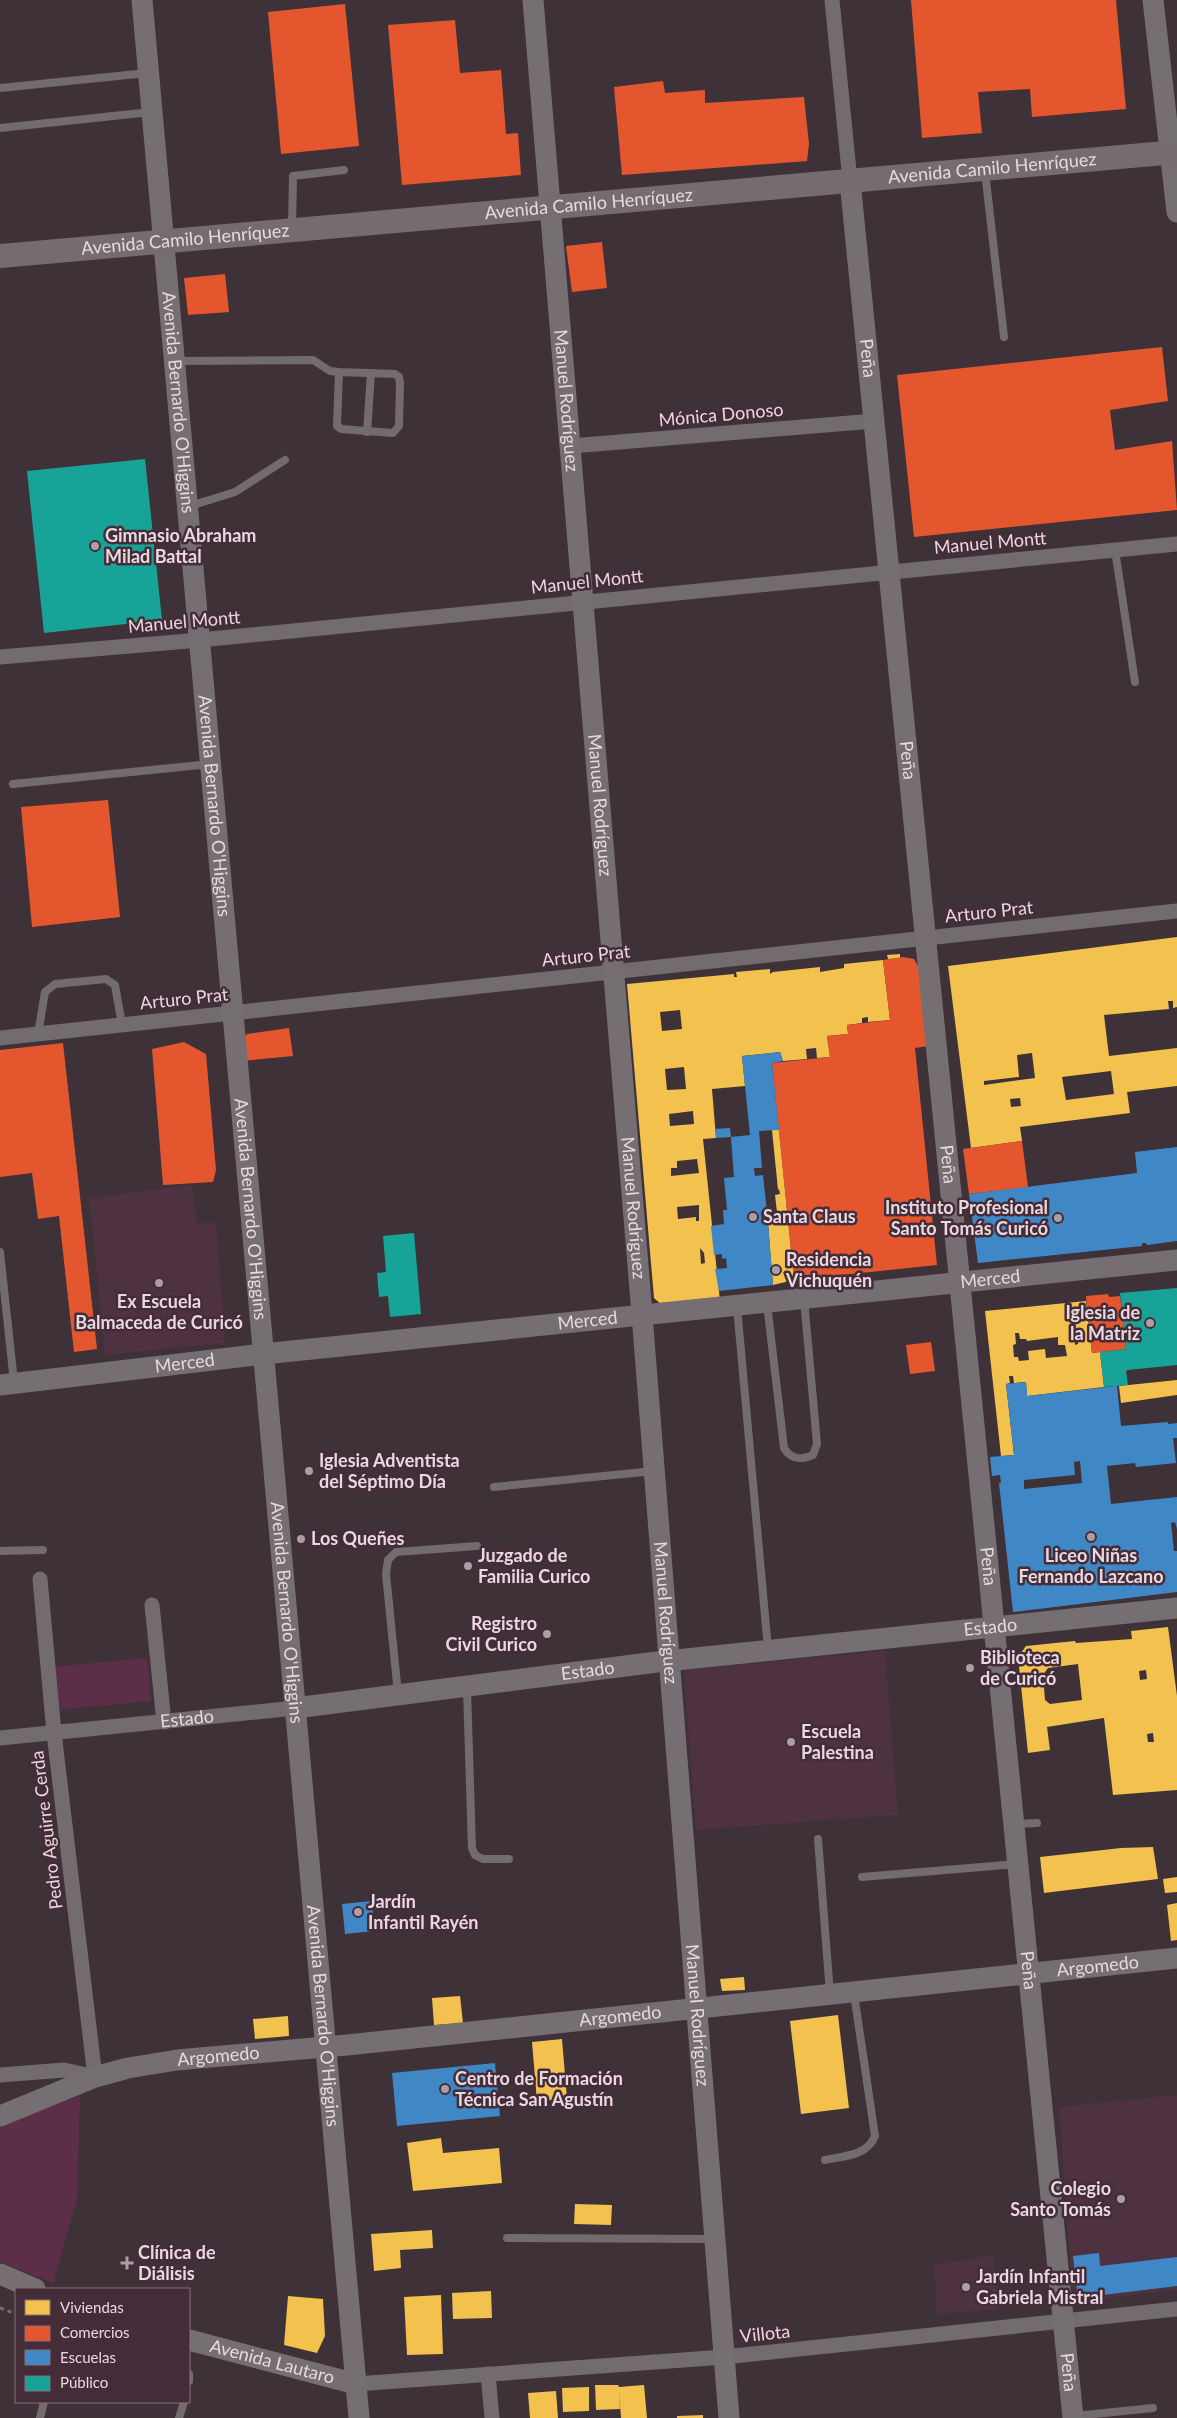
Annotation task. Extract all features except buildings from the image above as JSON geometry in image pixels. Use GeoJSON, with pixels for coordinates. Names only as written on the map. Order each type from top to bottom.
{"type":"FeatureCollection","features":[{"type":"Feature","properties":{"kind":"main road","name":"Avenida Camilo Henríquez"},"geometry":{"type":"LineString","coordinates":[[0,256],[1173,152]]}},
{"type":"Feature","properties":{"kind":"street","name":"Avenida Bernardo O'Higgins"},"geometry":{"type":"LineString","coordinates":[[142,0],[359,2418]]}},
{"type":"Feature","properties":{"kind":"street","name":"Manuel Rodríguez"},"geometry":{"type":"LineString","coordinates":[[532,0],[571,446],[642,1315],[729,2418]]}},
{"type":"Feature","properties":{"kind":"street","name":"Peña"},"geometry":{"type":"LineString","coordinates":[[832,0],[1073,2417]]}},
{"type":"Feature","properties":{"kind":"street"},"geometry":{"type":"LineString","coordinates":[[1153,0],[1173,152],[1177,212]]}},
{"type":"Feature","properties":{"kind":"street","name":"Mónica Donoso"},"geometry":{"type":"LineString","coordinates":[[571,446],[874,421]]}},
{"type":"Feature","properties":{"kind":"street","name":"Manuel Montt"},"geometry":{"type":"LineString","coordinates":[[0,657],[200,640],[1177,544]]}},
{"type":"Feature","properties":{"kind":"street","name":"Arturo Prat"},"geometry":{"type":"LineString","coordinates":[[0,1038],[1177,911]]}},
{"type":"Feature","properties":{"kind":"street","name":"Merced"},"geometry":{"type":"LineString","coordinates":[[7,1384],[263,1354],[1177,1260]]}},
{"type":"Feature","properties":{"kind":"street","name":"Pedro Aguirre Cerda"},"geometry":{"type":"LineString","coordinates":[[40,1579],[54,1733],[95,2077]]}},
{"type":"Feature","properties":{"kind":"street"},"geometry":{"type":"LineString","coordinates":[[152,1605],[164,1722]]}},
{"type":"Feature","properties":{"kind":"street","name":"Estado"},"geometry":{"type":"LineString","coordinates":[[0,1738],[295,1708],[768,1650],[1177,1608]]}},
{"type":"Feature","properties":{"kind":"street","name":"Argomedo"},"geometry":{"type":"LineString","coordinates":[[0,2116],[95,2077],[128,2068],[177,2060],[325,2047],[1177,1958]]}},
{"type":"Feature","properties":{"kind":"street","name":"Argomedo"},"geometry":{"type":"LineString","coordinates":[[0,2075],[64,2070],[95,2077]]}},
{"type":"Feature","properties":{"kind":"street"},"geometry":{"type":"LineString","coordinates":[[0,2274],[33,2288]]}},
{"type":"Feature","properties":{"kind":"street","name":"Villota"},"geometry":{"type":"LineString","coordinates":[[356,2384],[724,2357],[1177,2309]]}},
{"type":"Feature","properties":{"kind":"street","name":"Avenida Lautaro"},"geometry":{"type":"LineString","coordinates":[[190,2340],[356,2384]]}},
{"type":"Feature","properties":{"kind":"street"},"geometry":{"type":"LineString","coordinates":[[488,2374],[492,2418]]}},
{"type":"Feature","properties":{"kind":"lane"},"geometry":{"type":"LineString","coordinates":[[0,88],[149,73]]}},
{"type":"Feature","properties":{"kind":"lane"},"geometry":{"type":"LineString","coordinates":[[0,128],[153,112]]}},
{"type":"Feature","properties":{"kind":"lane"},"geometry":{"type":"LineString","coordinates":[[984,169],[1004,337]]}},
{"type":"Feature","properties":{"kind":"lane"},"geometry":{"type":"LineString","coordinates":[[292,229],[293,176],[344,170]]}},
{"type":"Feature","properties":{"kind":"lane"},"geometry":{"type":"LineString","coordinates":[[175,361],[312,360],[330,371],[396,374],[399,377],[398,426],[393,433],[340,429],[337,426],[339,372]]}},
{"type":"Feature","properties":{"kind":"lane"},"geometry":{"type":"LineString","coordinates":[[368,432],[371,373]]}},
{"type":"Feature","properties":{"kind":"lane"},"geometry":{"type":"LineString","coordinates":[[188,507],[235,492],[284,460]]}},
{"type":"Feature","properties":{"kind":"lane"},"geometry":{"type":"LineString","coordinates":[[1115,550],[1135,682]]}},
{"type":"Feature","properties":{"kind":"lane"},"geometry":{"type":"LineString","coordinates":[[13,784],[211,764]]}},
{"type":"Feature","properties":{"kind":"lane"},"geometry":{"type":"LineString","coordinates":[[38,1034],[45,992],[55,984],[106,979],[116,985],[122,1025]]}},
{"type":"Feature","properties":{"kind":"lane"},"geometry":{"type":"LineString","coordinates":[[0,1252],[7,1384]]}},
{"type":"Feature","properties":{"kind":"lane"},"geometry":{"type":"LineString","coordinates":[[766,1302],[784,1448],[788,1455],[794,1458],[804,1458],[813,1455],[816,1444],[804,1299]]}},
{"type":"Feature","properties":{"kind":"lane"},"geometry":{"type":"LineString","coordinates":[[736,1305],[768,1650]]}},
{"type":"Feature","properties":{"kind":"lane"},"geometry":{"type":"LineString","coordinates":[[494,1487],[654,1470]]}},
{"type":"Feature","properties":{"kind":"lane"},"geometry":{"type":"LineString","coordinates":[[398,1695],[386,1574],[388,1560],[396,1552],[477,1546]]}},
{"type":"Feature","properties":{"kind":"lane"},"geometry":{"type":"LineString","coordinates":[[0,1551],[43,1550]]}},
{"type":"Feature","properties":{"kind":"lane"},"geometry":{"type":"LineString","coordinates":[[467,1687],[472,1848],[476,1855],[483,1859],[509,1859]]}},
{"type":"Feature","properties":{"kind":"lane"},"geometry":{"type":"LineString","coordinates":[[1014,1824],[1037,1823]]}},
{"type":"Feature","properties":{"kind":"lane"},"geometry":{"type":"LineString","coordinates":[[818,1839],[830,1994]]}},
{"type":"Feature","properties":{"kind":"lane"},"geometry":{"type":"LineString","coordinates":[[862,1877],[1018,1864]]}},
{"type":"Feature","properties":{"kind":"lane"},"geometry":{"type":"LineString","coordinates":[[825,2160],[862,2152],[871,2145],[875,2136],[854,1992]]}},
{"type":"Feature","properties":{"kind":"lane"},"geometry":{"type":"LineString","coordinates":[[507,2238],[714,2239]]}},
{"type":"Feature","properties":{"kind":"lane"},"geometry":{"type":"LineString","coordinates":[[40,2418],[44,2403]]}},
{"type":"Feature","properties":{"kind":"lane"},"geometry":{"type":"LineString","coordinates":[[180,2418],[184,2403]]}},
{"type":"Feature","properties":{"kind":"lane"},"geometry":{"type":"LineString","coordinates":[[1073,2417],[1153,2408]]}},
{"type":"Feature","properties":{"kind":"path"},"geometry":{"type":"LineString","coordinates":[[0,2308],[15,2314]]}},
{"type":"Feature","properties":{"kind":"shaded area","name":"Ex Escuela Balmaceda de Curicó"},"geometry":{"type":"Polygon","coordinates":[[[192,1185],[197,1223],[216,1223],[225,1343],[105,1355],[89,1198],[192,1185]]]}},
{"type":"Feature","properties":{"kind":"shaded area","name":"Escuela Palestina"},"geometry":{"type":"Polygon","coordinates":[[[885,1651],[898,1815],[696,1830],[684,1670],[885,1651]]]}},
{"type":"Feature","properties":{"kind":"shaded area"},"geometry":{"type":"Polygon","coordinates":[[[147,1658],[151,1701],[55,1710],[51,1667],[147,1658]]]}},
{"type":"Feature","properties":{"kind":"shaded area","name":"Colegio Santo Tomás"},"geometry":{"type":"Polygon","coordinates":[[[1177,2095],[1177,2290],[1073,2302],[1059,2107],[1177,2095]]]}},
{"type":"Feature","properties":{"kind":"shaded area"},"geometry":{"type":"Polygon","coordinates":[[[80,2096],[77,2199],[53,2283],[0,2262],[0,2127],[31,2113],[80,2096]]]}},
{"type":"Feature","properties":{"kind":"shaded area","name":"Jardín Infantil Gabriela Mistral"},"geometry":{"type":"Polygon","coordinates":[[[993,2255],[998,2309],[937,2314],[934,2265],[993,2255]]]}},
{"type":"Feature","properties":{"kind":"place","name":"Gimnasio Abraham Milad Battal"},"geometry":{"type":"Point","coordinates":[95,546]}},
{"type":"Feature","properties":{"kind":"place","name":"Santa Claus"},"geometry":{"type":"Point","coordinates":[753,1217]}},
{"type":"Feature","properties":{"kind":"place","name":"Instituto Profesional Santo Tomás Curicó"},"geometry":{"type":"Point","coordinates":[1058,1218]}},
{"type":"Feature","properties":{"kind":"place","name":"Residencia Vichuquén"},"geometry":{"type":"Point","coordinates":[776,1270]}},
{"type":"Feature","properties":{"kind":"place","name":"Ex Escuela Balmaceda de Curicó"},"geometry":{"type":"Point","coordinates":[159,1283]}},
{"type":"Feature","properties":{"kind":"place","name":"Iglesia de la Matriz"},"geometry":{"type":"Point","coordinates":[1150,1323]}},
{"type":"Feature","properties":{"kind":"place","name":"Iglesia Adventista del Séptimo Día"},"geometry":{"type":"Point","coordinates":[309,1471]}},
{"type":"Feature","properties":{"kind":"place","name":"Liceo Niñas Fernando Lazcano"},"geometry":{"type":"Point","coordinates":[1091,1537]}},
{"type":"Feature","properties":{"kind":"place","name":"Los Queñes"},"geometry":{"type":"Point","coordinates":[301,1539]}},
{"type":"Feature","properties":{"kind":"place","name":"Juzgado de Familia Curico"},"geometry":{"type":"Point","coordinates":[468,1566]}},
{"type":"Feature","properties":{"kind":"place","name":"Registro Civil Curico"},"geometry":{"type":"Point","coordinates":[547,1634]}},
{"type":"Feature","properties":{"kind":"place","name":"Biblioteca de Curicó"},"geometry":{"type":"Point","coordinates":[970,1668]}},
{"type":"Feature","properties":{"kind":"place","name":"Escuela Palestina"},"geometry":{"type":"Point","coordinates":[791,1742]}},
{"type":"Feature","properties":{"kind":"place","name":"Jardín Infantil Rayén"},"geometry":{"type":"Point","coordinates":[358,1912]}},
{"type":"Feature","properties":{"kind":"place","name":"Centro de Formación Técnica San Agustín"},"geometry":{"type":"Point","coordinates":[445,2089]}},
{"type":"Feature","properties":{"kind":"place","name":"Colegio Santo Tomás"},"geometry":{"type":"Point","coordinates":[1121,2199]}},
{"type":"Feature","properties":{"kind":"place","name":"Clínica de Diálisis"},"geometry":{"type":"Point","coordinates":[127,2263]}},
{"type":"Feature","properties":{"kind":"place","name":"Jardín Infantil Gabriela Mistral"},"geometry":{"type":"Point","coordinates":[966,2287]}}]}
